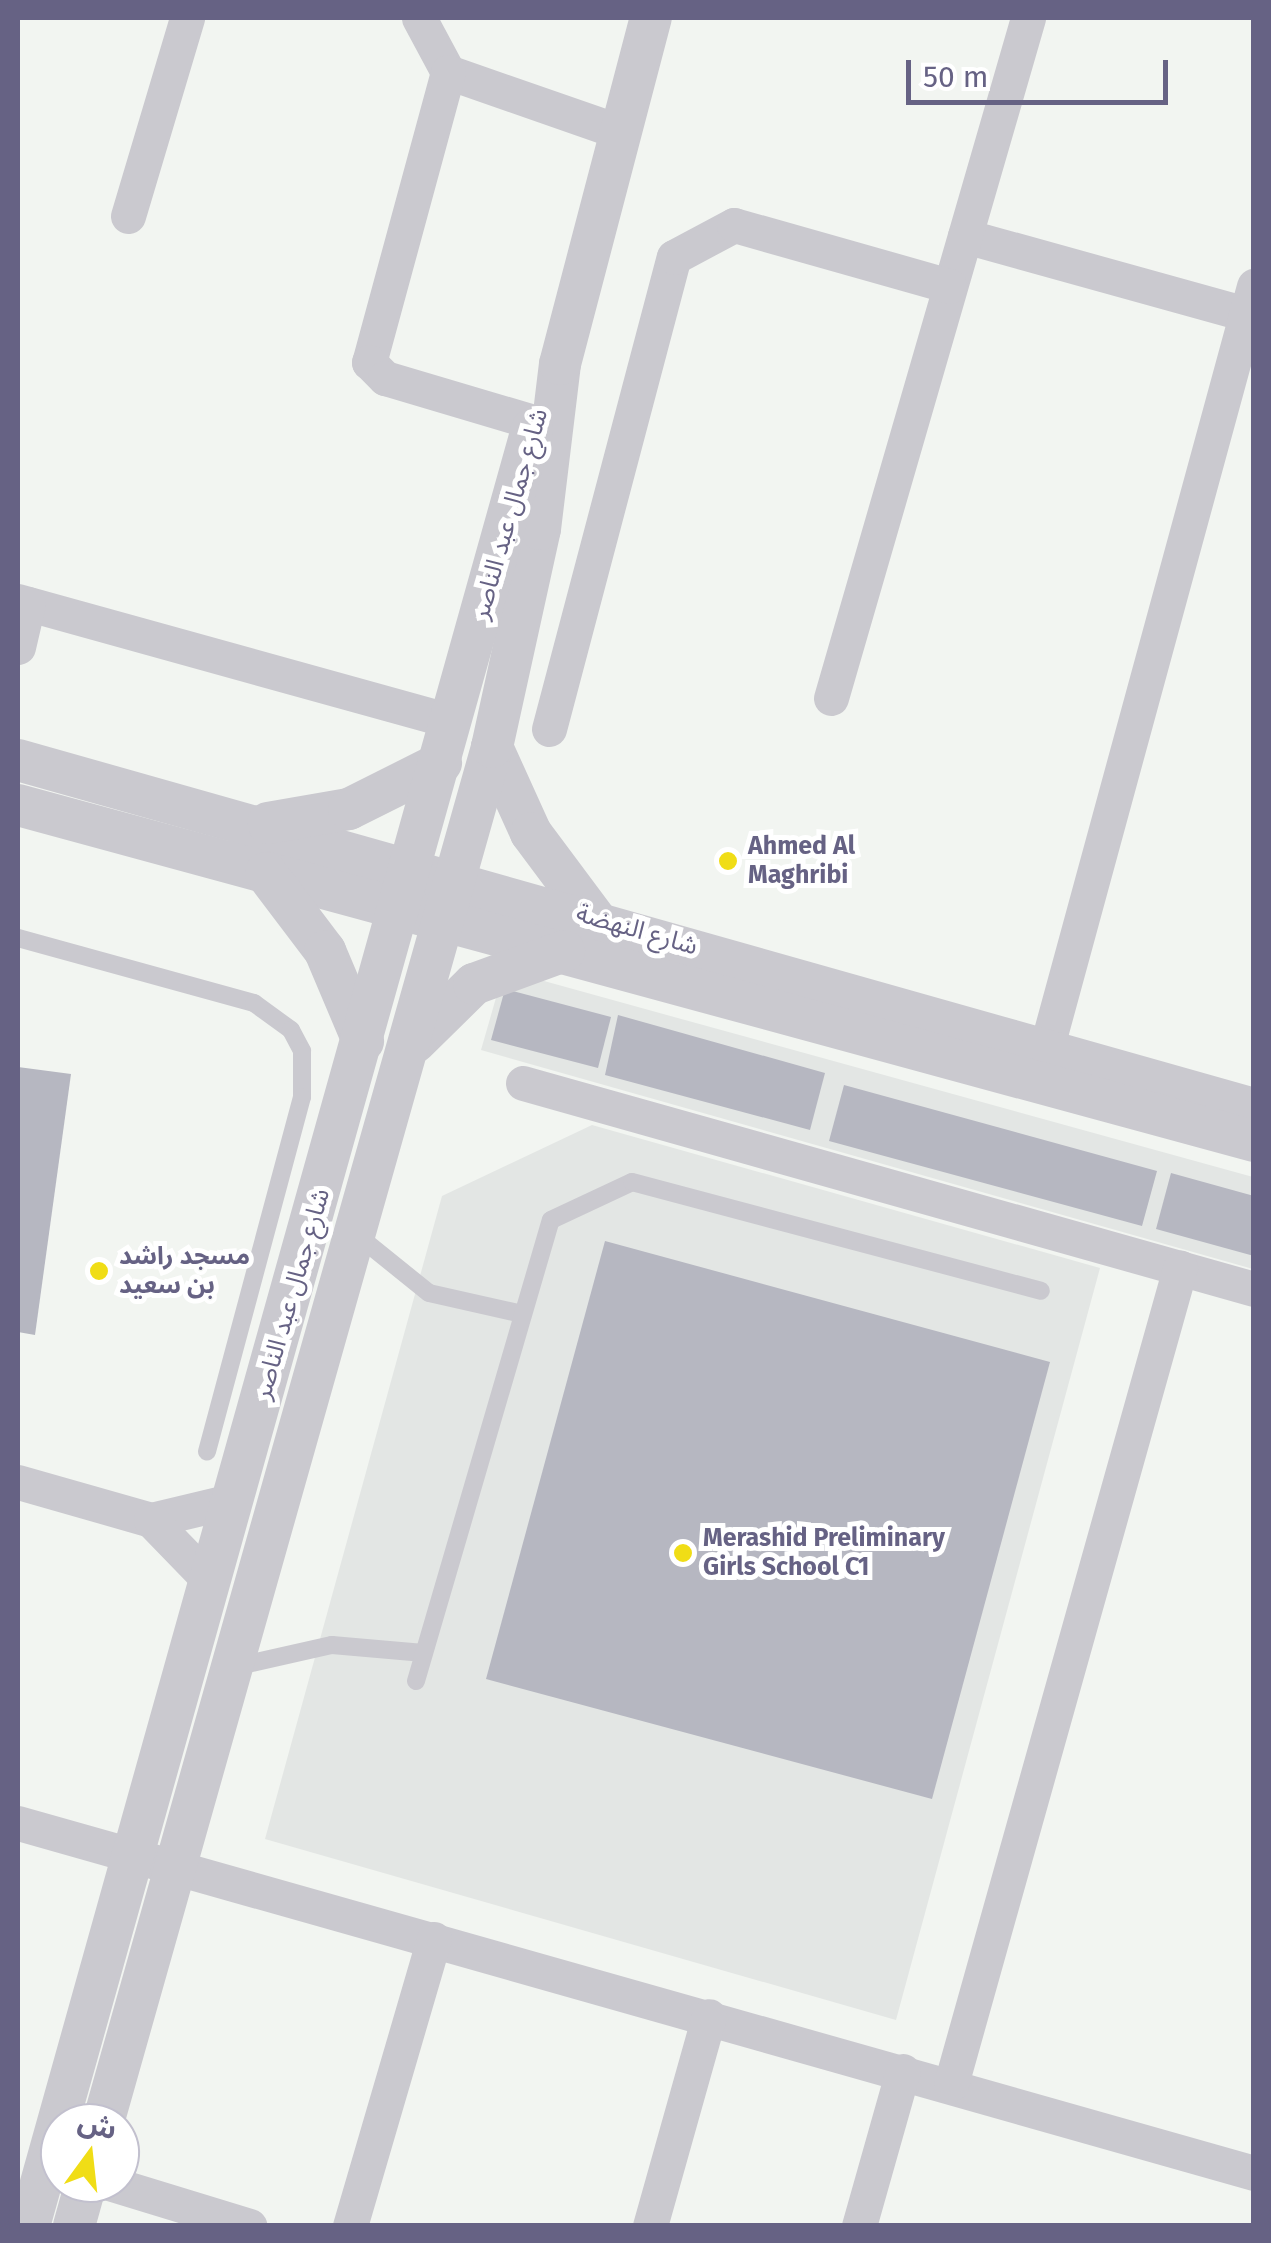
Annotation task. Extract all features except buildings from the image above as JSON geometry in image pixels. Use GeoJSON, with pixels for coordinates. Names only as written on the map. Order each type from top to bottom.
{"type":"FeatureCollection","features":[{"type":"Feature","properties":{"kind":"street"},"geometry":{"type":"LineString","coordinates":[[128,216],[187,18]]}},
{"type":"Feature","properties":{"kind":"street"},"geometry":{"type":"LineString","coordinates":[[419,18],[448,72],[620,132]]}},
{"type":"Feature","properties":{"kind":"street","name":"شارع جمال عبد الناصر"},"geometry":{"type":"LineString","coordinates":[[110,2103],[492,747],[540,528],[560,364],[651,18]]}},
{"type":"Feature","properties":{"kind":"street"},"geometry":{"type":"LineString","coordinates":[[831,698],[1028,18]]}},
{"type":"Feature","properties":{"kind":"street"},"geometry":{"type":"LineString","coordinates":[[448,72],[369,362],[385,378],[534,422]]}},
{"type":"Feature","properties":{"kind":"street"},"geometry":{"type":"LineString","coordinates":[[549,729],[661,302],[686,243],[734,225],[950,286]]}},
{"type":"Feature","properties":{"kind":"street"},"geometry":{"type":"LineString","coordinates":[[965,236],[1250,300],[1047,1046]]}},
{"type":"Feature","properties":{"kind":"street","name":"شارع جمال عبد الناصر"},"geometry":{"type":"LineString","coordinates":[[26,2220],[134,1855],[364,1041],[534,422],[560,364]]}},
{"type":"Feature","properties":{"kind":"street"},"geometry":{"type":"LineString","coordinates":[[18,647],[23,602],[452,721]]}},
{"type":"Feature","properties":{"kind":"street"},"geometry":{"type":"LineString","coordinates":[[492,747],[532,832],[595,918]]}},
{"type":"Feature","properties":{"kind":"street","name":"شارع النهضة"},"geometry":{"type":"LineString","coordinates":[[18,760],[248,825],[406,888],[451,900],[595,918],[1254,1109]]}},
{"type":"Feature","properties":{"kind":"street"},"geometry":{"type":"LineString","coordinates":[[248,825],[348,809],[440,763]]}},
{"type":"Feature","properties":{"kind":"street","name":"شارع النهضة"},"geometry":{"type":"LineString","coordinates":[[18,805],[266,873],[406,888]]}},
{"type":"Feature","properties":{"kind":"street"},"geometry":{"type":"LineString","coordinates":[[266,873],[325,951],[364,1041]]}},
{"type":"Feature","properties":{"kind":"street","name":"شارع النهضة"},"geometry":{"type":"LineString","coordinates":[[451,900],[564,951],[1254,1141]]}},
{"type":"Feature","properties":{"kind":"street"},"geometry":{"type":"LineString","coordinates":[[408,1053],[474,984],[564,951]]}},
{"type":"Feature","properties":{"kind":"street"},"geometry":{"type":"LineString","coordinates":[[522,1084],[1254,1288]]}},
{"type":"Feature","properties":{"kind":"street"},"geometry":{"type":"LineString","coordinates":[[952,2084],[1180,1268]]}},
{"type":"Feature","properties":{"kind":"street"},"geometry":{"type":"LineString","coordinates":[[18,1482],[151,1520],[234,1500]]}},
{"type":"Feature","properties":{"kind":"street"},"geometry":{"type":"LineString","coordinates":[[151,1520],[211,1582]]}},
{"type":"Feature","properties":{"kind":"street"},"geometry":{"type":"LineString","coordinates":[[18,1823],[952,2084],[1254,2173]]}},
{"type":"Feature","properties":{"kind":"street"},"geometry":{"type":"LineString","coordinates":[[350,2226],[434,1940]]}},
{"type":"Feature","properties":{"kind":"street"},"geometry":{"type":"LineString","coordinates":[[650,2226],[710,2016]]}},
{"type":"Feature","properties":{"kind":"street"},"geometry":{"type":"LineString","coordinates":[[859,2226],[903,2071]]}},
{"type":"Feature","properties":{"kind":"street"},"geometry":{"type":"LineString","coordinates":[[140,2192],[250,2226]]}},
{"type":"Feature","properties":{"kind":"lane"},"geometry":{"type":"LineString","coordinates":[[18,938],[254,1004],[291,1030],[302,1051],[302,1097],[207,1451]]}},
{"type":"Feature","properties":{"kind":"lane"},"geometry":{"type":"LineString","coordinates":[[416,1681],[551,1220],[622,1182],[1041,1291]]}},
{"type":"Feature","properties":{"kind":"lane"},"geometry":{"type":"LineString","coordinates":[[356,1234],[430,1294],[522,1314]]}},
{"type":"Feature","properties":{"kind":"lane"},"geometry":{"type":"LineString","coordinates":[[233,1667],[332,1645],[424,1654]]}},
{"type":"Feature","properties":{"kind":"shaded area"},"geometry":{"type":"Polygon","coordinates":[[[504,970],[1253,1177],[1253,1269],[481,1050],[504,970]]]}},
{"type":"Feature","properties":{"kind":"shaded area","name":"Merashid Preliminary Girls School C1"},"geometry":{"type":"Polygon","coordinates":[[[592,1125],[1100,1268],[896,2020],[265,1839],[442,1196],[592,1125]]]}},
{"type":"Feature","properties":{"kind":"place","name":"Ahmed Al Maghribi"},"geometry":{"type":"Point","coordinates":[728,861]}},
{"type":"Feature","properties":{"kind":"place","name":"مسجد راشد بن سعيد"},"geometry":{"type":"Point","coordinates":[99,1271]}},
{"type":"Feature","properties":{"kind":"place","name":"Merashid Preliminary Girls School C1"},"geometry":{"type":"Point","coordinates":[683,1553]}}]}
